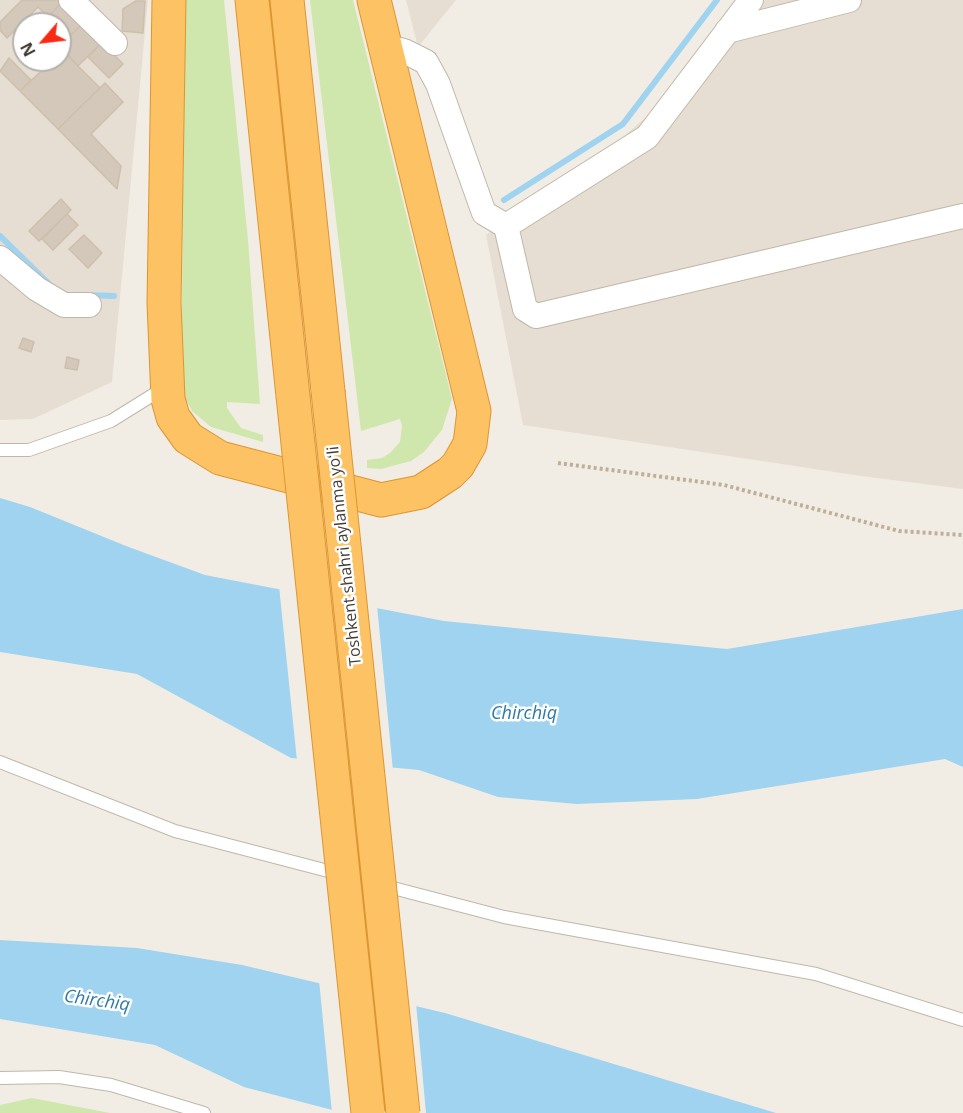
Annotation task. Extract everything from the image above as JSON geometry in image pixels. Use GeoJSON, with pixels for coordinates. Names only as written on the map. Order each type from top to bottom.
{"type":"FeatureCollection","features":[{"type":"Feature","properties":{"kind":"highway"},"geometry":{"type":"LineString","coordinates":[[169,0],[164,303],[171,411],[183,434],[209,453],[240,465],[381,500],[422,492],[441,480],[458,465],[472,437],[474,403],[374,0]]}},
{"type":"Feature","properties":{"kind":"highway"},"geometry":{"type":"LineString","coordinates":[[252,0],[368,1113]]}},
{"type":"Feature","properties":{"kind":"highway","name":"Toshkent shahri aylanma yoʻli"},"geometry":{"type":"LineString","coordinates":[[287,0],[403,1113]]}},
{"type":"Feature","properties":{"kind":"street"},"geometry":{"type":"LineString","coordinates":[[71,0],[115,43]]}},
{"type":"Feature","properties":{"kind":"street"},"geometry":{"type":"LineString","coordinates":[[506,226],[647,137],[751,0]]}},
{"type":"Feature","properties":{"kind":"street"},"geometry":{"type":"LineString","coordinates":[[727,31],[849,0]]}},
{"type":"Feature","properties":{"kind":"street"},"geometry":{"type":"LineString","coordinates":[[385,46],[404,51],[426,62],[438,84],[472,185],[484,213],[506,226],[525,309],[536,316],[963,216]]}},
{"type":"Feature","properties":{"kind":"street"},"geometry":{"type":"LineString","coordinates":[[0,258],[37,290],[64,305],[88,305]]}},
{"type":"Feature","properties":{"kind":"lane"},"geometry":{"type":"LineString","coordinates":[[0,450],[29,450],[111,421],[168,385]]}},
{"type":"Feature","properties":{"kind":"lane"},"geometry":{"type":"LineString","coordinates":[[0,762],[175,831],[504,917],[816,974],[963,1020]]}},
{"type":"Feature","properties":{"kind":"lane"},"geometry":{"type":"LineString","coordinates":[[0,1078],[59,1077],[111,1085],[204,1113]]}},
{"type":"Feature","properties":{"kind":"path"},"geometry":{"type":"LineString","coordinates":[[558,463],[724,485],[899,531],[963,535]]}},
{"type":"Feature","properties":{"kind":"shaded area"},"geometry":{"type":"Polygon","coordinates":[[[0,0],[148,0],[112,382],[33,419],[0,420],[0,0]]]}},
{"type":"Feature","properties":{"kind":"shaded area"},"geometry":{"type":"Polygon","coordinates":[[[406,0],[456,0],[418,47],[406,0]]]}},
{"type":"Feature","properties":{"kind":"shaded area"},"geometry":{"type":"Polygon","coordinates":[[[741,0],[963,0],[963,489],[861,476],[523,425],[486,235],[615,144],[660,105],[741,0]]]}},
{"type":"Feature","properties":{"kind":"green space"},"geometry":{"type":"Polygon","coordinates":[[[185,0],[224,0],[248,240],[260,404],[227,402],[227,408],[241,428],[263,435],[263,442],[211,427],[192,411],[181,391],[185,0]]]}},
{"type":"Feature","properties":{"kind":"green space"},"geometry":{"type":"Polygon","coordinates":[[[310,0],[353,0],[452,399],[442,430],[424,452],[411,461],[381,469],[367,468],[367,460],[382,458],[390,453],[400,442],[402,426],[400,419],[361,431],[310,0]]]}},
{"type":"Feature","properties":{"kind":"green space"},"geometry":{"type":"Polygon","coordinates":[[[32,1098],[110,1113],[0,1113],[0,1105],[32,1098]]]}},
{"type":"Feature","properties":{"kind":"water","name":"Chirchiq"},"geometry":{"type":"Polygon","coordinates":[[[0,498],[30,507],[205,575],[444,621],[727,649],[963,609],[963,767],[945,759],[697,799],[577,804],[498,797],[419,770],[291,758],[137,674],[0,652],[0,498]]]}},
{"type":"Feature","properties":{"kind":"water","name":"Chirchiq"},"geometry":{"type":"Polygon","coordinates":[[[0,940],[137,948],[242,965],[445,1013],[776,1113],[344,1113],[244,1087],[155,1045],[0,1019],[0,940]]]}},
{"type":"Feature","properties":{"kind":"pier"},"geometry":{"type":"Polygon","coordinates":[[[279,586],[377,605],[393,771],[297,761],[279,586]]]}},
{"type":"Feature","properties":{"kind":"pier"},"geometry":{"type":"Polygon","coordinates":[[[319,980],[416,1003],[426,1113],[332,1113],[319,980]]]}},
{"type":"Feature","properties":{"kind":"building"},"geometry":{"type":"Polygon","coordinates":[[[22,0],[60,0],[62,2],[53,12],[43,12],[38,7],[33,12],[12,12],[12,33],[7,38],[0,30],[0,22],[22,0]]]}},
{"type":"Feature","properties":{"kind":"building"},"geometry":{"type":"Polygon","coordinates":[[[136,1],[145,1],[143,33],[122,31],[123,9],[136,1]]]}},
{"type":"Feature","properties":{"kind":"building"},"geometry":{"type":"Polygon","coordinates":[[[62,2],[72,12],[53,12],[62,2]]]}},
{"type":"Feature","properties":{"kind":"building"},"geometry":{"type":"Polygon","coordinates":[[[72,12],[83,23],[72,34],[72,12]]]}},
{"type":"Feature","properties":{"kind":"building"},"geometry":{"type":"Polygon","coordinates":[[[83,23],[102,42],[78,66],[72,59],[72,34],[83,23]]]}},
{"type":"Feature","properties":{"kind":"building"},"geometry":{"type":"Polygon","coordinates":[[[102,42],[123,64],[109,78],[88,57],[102,42]]]}},
{"type":"Feature","properties":{"kind":"building"},"geometry":{"type":"Polygon","coordinates":[[[9,58],[12,61],[12,72],[23,72],[31,80],[20,91],[0,71],[9,58]]]}},
{"type":"Feature","properties":{"kind":"building"},"geometry":{"type":"Polygon","coordinates":[[[72,60],[100,88],[58,129],[20,91],[40,72],[72,72],[72,60]]]}},
{"type":"Feature","properties":{"kind":"building"},"geometry":{"type":"Polygon","coordinates":[[[105,83],[123,102],[91,134],[121,166],[117,189],[58,129],[105,83]]]}},
{"type":"Feature","properties":{"kind":"building"},"geometry":{"type":"Polygon","coordinates":[[[61,199],[71,210],[39,241],[29,231],[61,199]]]}},
{"type":"Feature","properties":{"kind":"building"},"geometry":{"type":"Polygon","coordinates":[[[67,214],[78,225],[53,250],[42,239],[67,214]]]}},
{"type":"Feature","properties":{"kind":"building"},"geometry":{"type":"Polygon","coordinates":[[[84,235],[102,253],[88,268],[69,249],[84,235]]]}},
{"type":"Feature","properties":{"kind":"building"},"geometry":{"type":"Polygon","coordinates":[[[23,338],[34,342],[31,352],[19,348],[23,338]]]}},
{"type":"Feature","properties":{"kind":"building"},"geometry":{"type":"Polygon","coordinates":[[[67,357],[79,360],[77,370],[65,368],[67,357]]]}},
{"type":"Feature","properties":{"kind":"waterway"},"geometry":{"type":"LineString","coordinates":[[504,200],[623,124],[717,0]]}},
{"type":"Feature","properties":{"kind":"waterway"},"geometry":{"type":"LineString","coordinates":[[0,236],[51,286]]}},
{"type":"Feature","properties":{"kind":"waterway"},"geometry":{"type":"LineString","coordinates":[[88,295],[114,296]]}}]}
